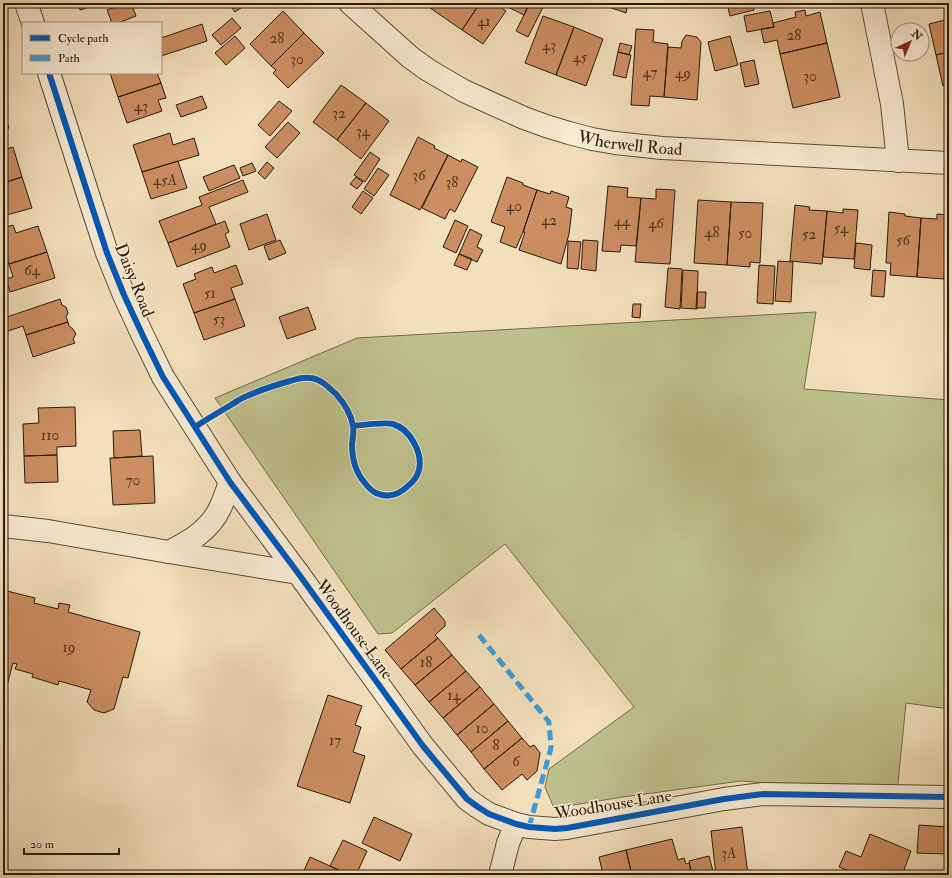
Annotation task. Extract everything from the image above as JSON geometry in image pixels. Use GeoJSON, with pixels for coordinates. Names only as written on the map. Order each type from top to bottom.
{"type":"FeatureCollection","features":[{"type":"Feature","properties":{"kind":"street"},"geometry":{"type":"LineString","coordinates":[[26,3],[33,22]]}},
{"type":"Feature","properties":{"kind":"street","name":"Wherwell Road"},"geometry":{"type":"LineString","coordinates":[[350,3],[410,57],[464,92],[524,118],[569,133],[615,143],[662,148],[949,163]]}},
{"type":"Feature","properties":{"kind":"street"},"geometry":{"type":"LineString","coordinates":[[872,3],[892,104],[898,161]]}},
{"type":"Feature","properties":{"kind":"street","name":"Daisy Road"},"geometry":{"type":"LineString","coordinates":[[49,74],[93,210],[124,295],[163,377],[230,482]]}},
{"type":"Feature","properties":{"kind":"street"},"geometry":{"type":"LineString","coordinates":[[169,552],[198,536],[210,524],[220,509],[230,482]]}},
{"type":"Feature","properties":{"kind":"street","name":"Woodhouse Lane"},"geometry":{"type":"LineString","coordinates":[[230,482],[423,746],[467,799],[489,814],[516,824],[548,828],[567,828],[724,799],[763,794],[949,797]]}},
{"type":"Feature","properties":{"kind":"street"},"geometry":{"type":"LineString","coordinates":[[3,526],[298,573]]}},
{"type":"Feature","properties":{"kind":"street"},"geometry":{"type":"LineString","coordinates":[[500,875],[508,843],[516,824]]}},
{"type":"Feature","properties":{"kind":"green space"},"geometry":{"type":"Polygon","coordinates":[[[816,312],[804,389],[949,400],[949,709],[906,703],[897,793],[741,781],[554,808],[545,787],[549,769],[634,707],[505,544],[392,633],[378,634],[215,398],[357,338],[816,312]]]}},
{"type":"Feature","properties":{"kind":"building"},"geometry":{"type":"Polygon","coordinates":[[[78,3],[102,3],[80,10],[78,3]]]}},
{"type":"Feature","properties":{"kind":"building"},"geometry":{"type":"Polygon","coordinates":[[[131,3],[136,16],[121,22],[112,22],[107,10],[131,3]]]}},
{"type":"Feature","properties":{"kind":"building"},"geometry":{"type":"Polygon","coordinates":[[[228,3],[248,3],[235,12],[228,3]]]}},
{"type":"Feature","properties":{"kind":"building"},"geometry":{"type":"Polygon","coordinates":[[[423,3],[480,3],[462,30],[423,3]]]}},
{"type":"Feature","properties":{"kind":"building"},"geometry":{"type":"Polygon","coordinates":[[[480,3],[494,3],[506,11],[483,44],[462,30],[480,3]]]}},
{"type":"Feature","properties":{"kind":"building"},"geometry":{"type":"Polygon","coordinates":[[[510,3],[529,3],[524,15],[508,7],[510,3]]]}},
{"type":"Feature","properties":{"kind":"building"},"geometry":{"type":"Polygon","coordinates":[[[530,3],[545,3],[528,37],[516,31],[530,3]]]}},
{"type":"Feature","properties":{"kind":"building"},"geometry":{"type":"Polygon","coordinates":[[[607,3],[628,3],[626,13],[606,6],[607,3]]]}},
{"type":"Feature","properties":{"kind":"building"},"geometry":{"type":"Polygon","coordinates":[[[727,3],[753,3],[754,10],[730,16],[727,3]]]}},
{"type":"Feature","properties":{"kind":"building"},"geometry":{"type":"Polygon","coordinates":[[[805,10],[806,16],[820,12],[827,43],[780,54],[777,40],[764,43],[761,29],[774,27],[773,23],[796,17],[795,12],[805,10]]]}},
{"type":"Feature","properties":{"kind":"building"},"geometry":{"type":"Polygon","coordinates":[[[283,11],[304,33],[271,66],[250,44],[283,11]]]}},
{"type":"Feature","properties":{"kind":"building"},"geometry":{"type":"Polygon","coordinates":[[[770,11],[774,27],[747,32],[744,16],[770,11]]]}},
{"type":"Feature","properties":{"kind":"building"},"geometry":{"type":"Polygon","coordinates":[[[543,16],[574,27],[556,75],[525,63],[543,16]]]}},
{"type":"Feature","properties":{"kind":"building"},"geometry":{"type":"Polygon","coordinates":[[[232,18],[241,28],[221,45],[212,35],[232,18]]]}},
{"type":"Feature","properties":{"kind":"building"},"geometry":{"type":"Polygon","coordinates":[[[949,19],[949,52],[936,55],[930,24],[949,19]]]}},
{"type":"Feature","properties":{"kind":"building"},"geometry":{"type":"Polygon","coordinates":[[[202,24],[207,41],[162,56],[162,38],[202,24]]]}},
{"type":"Feature","properties":{"kind":"building"},"geometry":{"type":"Polygon","coordinates":[[[574,27],[603,39],[586,86],[556,75],[574,27]]]}},
{"type":"Feature","properties":{"kind":"building"},"geometry":{"type":"Polygon","coordinates":[[[636,29],[654,30],[653,42],[668,44],[664,97],[650,96],[649,106],[631,105],[636,29]]]}},
{"type":"Feature","properties":{"kind":"building"},"geometry":{"type":"Polygon","coordinates":[[[304,33],[324,53],[288,88],[273,73],[276,70],[271,66],[304,33]]]}},
{"type":"Feature","properties":{"kind":"building"},"geometry":{"type":"Polygon","coordinates":[[[686,35],[697,37],[701,42],[697,100],[664,97],[668,47],[681,48],[682,41],[686,35]]]}},
{"type":"Feature","properties":{"kind":"building"},"geometry":{"type":"Polygon","coordinates":[[[235,36],[245,48],[226,65],[215,53],[235,36]]]}},
{"type":"Feature","properties":{"kind":"building"},"geometry":{"type":"Polygon","coordinates":[[[730,36],[738,65],[715,71],[708,42],[730,36]]]}},
{"type":"Feature","properties":{"kind":"building"},"geometry":{"type":"Polygon","coordinates":[[[620,43],[632,46],[629,55],[618,52],[620,43]]]}},
{"type":"Feature","properties":{"kind":"building"},"geometry":{"type":"Polygon","coordinates":[[[827,43],[840,97],[793,108],[780,54],[827,43]]]}},
{"type":"Feature","properties":{"kind":"building"},"geometry":{"type":"Polygon","coordinates":[[[618,52],[631,55],[626,78],[613,75],[618,52]]]}},
{"type":"Feature","properties":{"kind":"building"},"geometry":{"type":"Polygon","coordinates":[[[949,52],[949,85],[943,86],[936,55],[949,52]]]}},
{"type":"Feature","properties":{"kind":"building"},"geometry":{"type":"Polygon","coordinates":[[[754,60],[759,84],[745,87],[740,63],[754,60]]]}},
{"type":"Feature","properties":{"kind":"building"},"geometry":{"type":"Polygon","coordinates":[[[110,74],[157,74],[161,83],[118,97],[110,74]]]}},
{"type":"Feature","properties":{"kind":"building"},"geometry":{"type":"Polygon","coordinates":[[[161,83],[166,98],[158,100],[162,111],[127,123],[118,97],[161,83]]]}},
{"type":"Feature","properties":{"kind":"building"},"geometry":{"type":"Polygon","coordinates":[[[341,85],[366,103],[337,140],[313,122],[341,85]]]}},
{"type":"Feature","properties":{"kind":"building"},"geometry":{"type":"Polygon","coordinates":[[[202,96],[207,108],[181,117],[176,105],[202,96]]]}},
{"type":"Feature","properties":{"kind":"building"},"geometry":{"type":"Polygon","coordinates":[[[279,101],[292,111],[270,136],[258,125],[279,101]]]}},
{"type":"Feature","properties":{"kind":"building"},"geometry":{"type":"Polygon","coordinates":[[[366,103],[389,121],[361,159],[337,140],[366,103]]]}},
{"type":"Feature","properties":{"kind":"building"},"geometry":{"type":"Polygon","coordinates":[[[3,109],[9,128],[3,130],[3,109]]]}},
{"type":"Feature","properties":{"kind":"building"},"geometry":{"type":"Polygon","coordinates":[[[288,122],[300,133],[277,158],[265,147],[288,122]]]}},
{"type":"Feature","properties":{"kind":"building"},"geometry":{"type":"Polygon","coordinates":[[[170,133],[173,145],[194,138],[199,155],[142,172],[133,145],[170,133]]]}},
{"type":"Feature","properties":{"kind":"building"},"geometry":{"type":"Polygon","coordinates":[[[418,137],[435,146],[434,148],[448,155],[420,210],[390,195],[418,137]]]}},
{"type":"Feature","properties":{"kind":"building"},"geometry":{"type":"Polygon","coordinates":[[[13,147],[22,177],[3,183],[3,150],[13,147]]]}},
{"type":"Feature","properties":{"kind":"building"},"geometry":{"type":"Polygon","coordinates":[[[370,152],[380,159],[365,182],[354,175],[370,152]]]}},
{"type":"Feature","properties":{"kind":"building"},"geometry":{"type":"Polygon","coordinates":[[[448,155],[461,162],[462,159],[478,167],[455,212],[450,209],[445,219],[422,208],[448,155]]]}},
{"type":"Feature","properties":{"kind":"building"},"geometry":{"type":"Polygon","coordinates":[[[178,161],[187,188],[151,199],[142,172],[178,161]]]}},
{"type":"Feature","properties":{"kind":"building"},"geometry":{"type":"Polygon","coordinates":[[[267,162],[274,168],[265,179],[258,173],[267,162]]]}},
{"type":"Feature","properties":{"kind":"building"},"geometry":{"type":"Polygon","coordinates":[[[252,163],[256,171],[243,176],[240,168],[252,163]]]}},
{"type":"Feature","properties":{"kind":"building"},"geometry":{"type":"Polygon","coordinates":[[[234,165],[240,178],[209,191],[203,177],[234,165]]]}},
{"type":"Feature","properties":{"kind":"building"},"geometry":{"type":"Polygon","coordinates":[[[378,168],[389,175],[374,196],[364,189],[378,168]]]}},
{"type":"Feature","properties":{"kind":"building"},"geometry":{"type":"Polygon","coordinates":[[[22,177],[32,208],[3,216],[3,183],[22,177]]]}},
{"type":"Feature","properties":{"kind":"building"},"geometry":{"type":"Polygon","coordinates":[[[356,177],[363,182],[357,189],[350,184],[356,177]]]}},
{"type":"Feature","properties":{"kind":"building"},"geometry":{"type":"Polygon","coordinates":[[[507,177],[537,190],[516,248],[500,242],[505,227],[491,222],[507,177]]]}},
{"type":"Feature","properties":{"kind":"building"},"geometry":{"type":"Polygon","coordinates":[[[243,180],[248,192],[209,207],[216,224],[168,243],[159,221],[202,205],[199,197],[243,180]]]}},
{"type":"Feature","properties":{"kind":"building"},"geometry":{"type":"Polygon","coordinates":[[[608,186],[628,188],[627,197],[641,198],[636,246],[621,245],[620,252],[602,251],[608,186]]]}},
{"type":"Feature","properties":{"kind":"building"},"geometry":{"type":"Polygon","coordinates":[[[656,189],[675,190],[670,264],[635,262],[641,198],[656,199],[656,189]]]}},
{"type":"Feature","properties":{"kind":"building"},"geometry":{"type":"Polygon","coordinates":[[[537,190],[550,194],[551,191],[569,197],[566,207],[572,209],[569,234],[561,264],[519,250],[525,232],[523,232],[537,190]]]}},
{"type":"Feature","properties":{"kind":"building"},"geometry":{"type":"Polygon","coordinates":[[[363,191],[373,198],[361,214],[352,207],[363,191]]]}},
{"type":"Feature","properties":{"kind":"building"},"geometry":{"type":"Polygon","coordinates":[[[698,200],[731,202],[727,265],[694,263],[698,200]]]}},
{"type":"Feature","properties":{"kind":"building"},"geometry":{"type":"Polygon","coordinates":[[[731,202],[763,203],[760,263],[750,262],[750,267],[727,265],[731,202]]]}},
{"type":"Feature","properties":{"kind":"building"},"geometry":{"type":"Polygon","coordinates":[[[795,205],[810,207],[809,210],[827,211],[822,264],[790,261],[795,205]]]}},
{"type":"Feature","properties":{"kind":"building"},"geometry":{"type":"Polygon","coordinates":[[[843,209],[858,210],[854,259],[823,257],[827,211],[843,213],[843,209]]]}},
{"type":"Feature","properties":{"kind":"building"},"geometry":{"type":"Polygon","coordinates":[[[889,212],[921,218],[917,277],[890,275],[891,263],[886,263],[889,212]]]}},
{"type":"Feature","properties":{"kind":"building"},"geometry":{"type":"Polygon","coordinates":[[[267,214],[276,240],[249,250],[240,224],[267,214]]]}},
{"type":"Feature","properties":{"kind":"building"},"geometry":{"type":"Polygon","coordinates":[[[937,214],[949,215],[949,264],[945,263],[944,279],[917,277],[921,218],[937,219],[937,214]]]}},
{"type":"Feature","properties":{"kind":"building"},"geometry":{"type":"Polygon","coordinates":[[[455,220],[468,226],[456,253],[443,247],[455,220]]]}},
{"type":"Feature","properties":{"kind":"building"},"geometry":{"type":"Polygon","coordinates":[[[225,221],[229,232],[225,234],[230,247],[177,267],[168,243],[225,221]]]}},
{"type":"Feature","properties":{"kind":"building"},"geometry":{"type":"Polygon","coordinates":[[[13,225],[16,233],[38,226],[47,252],[9,264],[3,245],[3,228],[13,225]]]}},
{"type":"Feature","properties":{"kind":"building"},"geometry":{"type":"Polygon","coordinates":[[[470,229],[482,235],[477,247],[483,250],[477,262],[459,254],[470,229]]]}},
{"type":"Feature","properties":{"kind":"building"},"geometry":{"type":"Polygon","coordinates":[[[280,240],[286,253],[269,260],[264,246],[280,240]]]}},
{"type":"Feature","properties":{"kind":"building"},"geometry":{"type":"Polygon","coordinates":[[[583,240],[598,241],[596,271],[581,269],[583,240]]]}},
{"type":"Feature","properties":{"kind":"building"},"geometry":{"type":"Polygon","coordinates":[[[568,241],[581,242],[578,269],[567,268],[568,241]]]}},
{"type":"Feature","properties":{"kind":"building"},"geometry":{"type":"Polygon","coordinates":[[[856,243],[872,245],[870,270],[854,268],[856,243]]]}},
{"type":"Feature","properties":{"kind":"building"},"geometry":{"type":"Polygon","coordinates":[[[47,252],[55,278],[10,292],[6,279],[13,277],[9,264],[47,252]]]}},
{"type":"Feature","properties":{"kind":"building"},"geometry":{"type":"Polygon","coordinates":[[[459,254],[472,259],[467,270],[454,265],[459,254]]]}},
{"type":"Feature","properties":{"kind":"building"},"geometry":{"type":"Polygon","coordinates":[[[778,261],[793,262],[791,302],[775,301],[778,261]]]}},
{"type":"Feature","properties":{"kind":"building"},"geometry":{"type":"Polygon","coordinates":[[[236,265],[243,284],[231,288],[235,299],[194,313],[183,284],[196,279],[194,274],[212,267],[214,273],[236,265]]]}},
{"type":"Feature","properties":{"kind":"building"},"geometry":{"type":"Polygon","coordinates":[[[759,265],[775,266],[773,304],[757,303],[759,265]]]}},
{"type":"Feature","properties":{"kind":"building"},"geometry":{"type":"Polygon","coordinates":[[[668,268],[682,269],[680,309],[665,307],[668,268]]]}},
{"type":"Feature","properties":{"kind":"building"},"geometry":{"type":"Polygon","coordinates":[[[683,270],[698,271],[697,309],[681,308],[683,270]]]}},
{"type":"Feature","properties":{"kind":"building"},"geometry":{"type":"Polygon","coordinates":[[[873,270],[886,271],[884,297],[871,296],[873,270]]]}},
{"type":"Feature","properties":{"kind":"building"},"geometry":{"type":"Polygon","coordinates":[[[697,292],[706,292],[705,308],[696,308],[697,292]]]}},
{"type":"Feature","properties":{"kind":"building"},"geometry":{"type":"Polygon","coordinates":[[[60,299],[62,305],[66,307],[68,313],[66,317],[68,322],[26,335],[23,326],[8,331],[4,318],[60,299]]]}},
{"type":"Feature","properties":{"kind":"building"},"geometry":{"type":"Polygon","coordinates":[[[235,299],[245,326],[204,340],[194,313],[235,299]]]}},
{"type":"Feature","properties":{"kind":"building"},"geometry":{"type":"Polygon","coordinates":[[[633,304],[641,304],[640,318],[632,317],[633,304]]]}},
{"type":"Feature","properties":{"kind":"building"},"geometry":{"type":"Polygon","coordinates":[[[308,307],[316,329],[287,339],[279,317],[308,307]]]}},
{"type":"Feature","properties":{"kind":"building"},"geometry":{"type":"Polygon","coordinates":[[[68,322],[69,326],[76,334],[73,339],[75,343],[33,357],[26,335],[68,322]]]}},
{"type":"Feature","properties":{"kind":"building"},"geometry":{"type":"Polygon","coordinates":[[[75,407],[76,446],[57,447],[57,455],[24,456],[23,424],[39,423],[38,408],[75,407]]]}},
{"type":"Feature","properties":{"kind":"building"},"geometry":{"type":"Polygon","coordinates":[[[140,430],[142,456],[114,458],[113,431],[140,430]]]}},
{"type":"Feature","properties":{"kind":"building"},"geometry":{"type":"Polygon","coordinates":[[[57,455],[58,482],[25,483],[24,456],[57,455]]]}},
{"type":"Feature","properties":{"kind":"building"},"geometry":{"type":"Polygon","coordinates":[[[153,456],[155,503],[113,505],[110,458],[153,456]]]}},
{"type":"Feature","properties":{"kind":"building"},"geometry":{"type":"Polygon","coordinates":[[[3,590],[35,598],[34,603],[58,609],[59,603],[70,605],[68,612],[140,632],[128,678],[123,677],[114,709],[104,713],[94,710],[87,702],[91,690],[59,681],[58,685],[32,677],[33,674],[15,669],[17,664],[13,663],[6,689],[4,688],[3,692],[3,590]]]}},
{"type":"Feature","properties":{"kind":"building"},"geometry":{"type":"Polygon","coordinates":[[[434,608],[445,621],[445,626],[435,635],[438,638],[401,669],[385,650],[434,608]]]}},
{"type":"Feature","properties":{"kind":"building"},"geometry":{"type":"Polygon","coordinates":[[[438,638],[452,655],[415,685],[401,669],[438,638]]]}},
{"type":"Feature","properties":{"kind":"building"},"geometry":{"type":"Polygon","coordinates":[[[452,655],[466,671],[429,702],[415,685],[452,655]]]}},
{"type":"Feature","properties":{"kind":"building"},"geometry":{"type":"Polygon","coordinates":[[[466,671],[480,687],[443,718],[429,702],[466,671]]]}},
{"type":"Feature","properties":{"kind":"building"},"geometry":{"type":"Polygon","coordinates":[[[480,687],[494,704],[457,735],[443,718],[480,687]]]}},
{"type":"Feature","properties":{"kind":"building"},"geometry":{"type":"Polygon","coordinates":[[[328,695],[362,706],[355,725],[361,727],[353,752],[365,756],[350,803],[297,786],[328,695]]]}},
{"type":"Feature","properties":{"kind":"building"},"geometry":{"type":"Polygon","coordinates":[[[494,704],[508,721],[471,752],[457,735],[494,704]]]}},
{"type":"Feature","properties":{"kind":"building"},"geometry":{"type":"Polygon","coordinates":[[[508,721],[522,738],[484,769],[471,752],[508,721]]]}},
{"type":"Feature","properties":{"kind":"building"},"geometry":{"type":"Polygon","coordinates":[[[522,738],[530,747],[534,745],[540,753],[537,771],[527,780],[522,774],[502,790],[484,769],[522,738]]]}},
{"type":"Feature","properties":{"kind":"building"},"geometry":{"type":"Polygon","coordinates":[[[374,817],[412,834],[400,861],[362,843],[374,817]]]}},
{"type":"Feature","properties":{"kind":"building"},"geometry":{"type":"Polygon","coordinates":[[[919,825],[948,827],[945,854],[917,853],[919,825]]]}},
{"type":"Feature","properties":{"kind":"building"},"geometry":{"type":"Polygon","coordinates":[[[742,827],[748,875],[716,875],[711,831],[742,827]]]}},
{"type":"Feature","properties":{"kind":"building"},"geometry":{"type":"Polygon","coordinates":[[[870,834],[911,851],[904,870],[909,872],[907,875],[859,875],[839,867],[846,851],[861,857],[870,834]]]}},
{"type":"Feature","properties":{"kind":"building"},"geometry":{"type":"Polygon","coordinates":[[[672,839],[678,860],[684,858],[686,864],[689,863],[692,875],[632,875],[626,850],[672,839]]]}},
{"type":"Feature","properties":{"kind":"building"},"geometry":{"type":"Polygon","coordinates":[[[343,840],[367,851],[356,875],[349,875],[330,866],[343,840]]]}},
{"type":"Feature","properties":{"kind":"building"},"geometry":{"type":"Polygon","coordinates":[[[626,850],[632,875],[603,875],[599,857],[626,850]]]}},
{"type":"Feature","properties":{"kind":"building"},"geometry":{"type":"Polygon","coordinates":[[[709,856],[714,875],[692,875],[689,861],[709,856]]]}},
{"type":"Feature","properties":{"kind":"building"},"geometry":{"type":"Polygon","coordinates":[[[310,857],[330,866],[349,875],[302,875],[310,857]]]}},
{"type":"Feature","properties":{"kind":"marked path"},"geometry":{"type":"LineString","coordinates":[[479,635],[549,722],[551,748],[529,827]]}},
{"type":"Feature","properties":{"kind":"cycle path"},"geometry":{"type":"LineString","coordinates":[[49,74],[107,253],[124,295],[163,377],[230,482],[423,746],[467,799],[489,814],[516,824],[529,827],[555,829],[724,799],[763,794],[949,797]]}},
{"type":"Feature","properties":{"kind":"cycle path"},"geometry":{"type":"LineString","coordinates":[[195,427],[241,399],[257,392],[297,379],[315,379],[325,384],[336,394],[349,413],[353,428],[353,460],[362,479],[373,491],[381,495],[394,495],[402,491],[412,482],[419,470],[419,456],[410,436],[399,427],[389,423],[353,426]]}}]}
